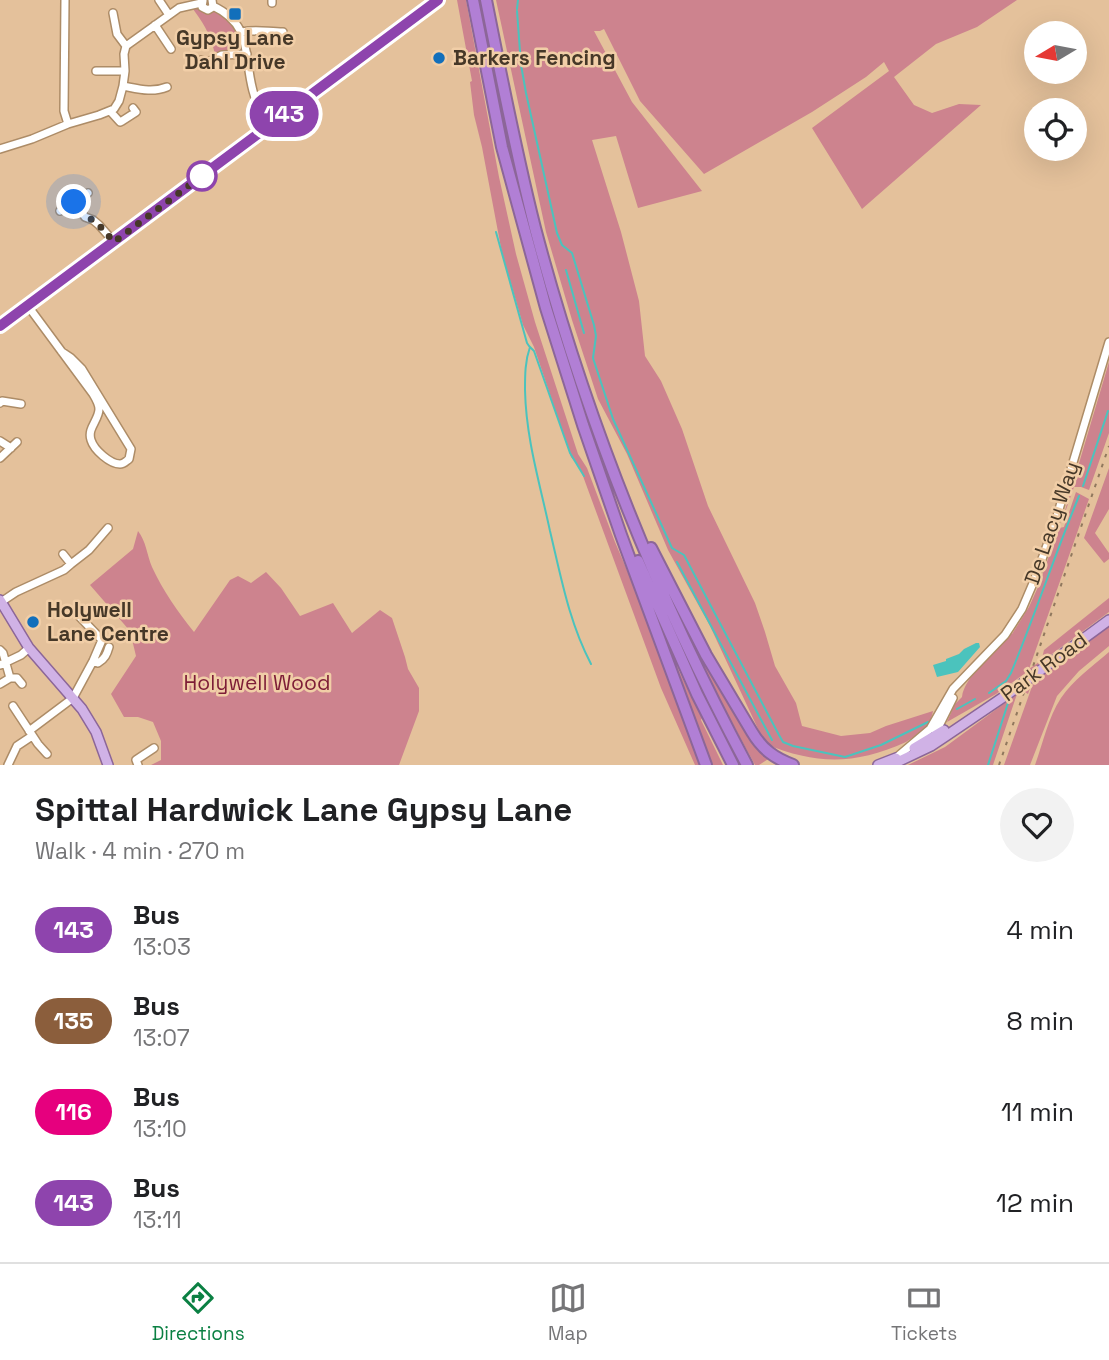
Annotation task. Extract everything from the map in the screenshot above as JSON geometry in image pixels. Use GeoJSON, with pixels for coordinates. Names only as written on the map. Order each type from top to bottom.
{"type":"FeatureCollection","features":[{"type":"Feature","properties":{"kind":"highway"},"geometry":{"type":"LineString","coordinates":[[473,0],[502,147],[565,371],[621,535],[706,765]]}},
{"type":"Feature","properties":{"kind":"highway"},"geometry":{"type":"LineString","coordinates":[[486,0],[512,132],[536,229],[578,371],[616,480],[657,580],[690,654],[746,764]]}},
{"type":"Feature","properties":{"kind":"highway"},"geometry":{"type":"LineString","coordinates":[[616,480],[706,654],[752,732],[772,755],[794,765]]}},
{"type":"Feature","properties":{"kind":"highway"},"geometry":{"type":"LineString","coordinates":[[603,482],[697,694],[733,765]]}},
{"type":"Feature","properties":{"kind":"main road"},"geometry":{"type":"LineString","coordinates":[[1,601],[3,615],[82,709],[96,732],[108,765]]}},
{"type":"Feature","properties":{"kind":"main road","name":"Park Road"},"geometry":{"type":"LineString","coordinates":[[878,765],[932,741],[978,713],[1109,620]]}},
{"type":"Feature","properties":{"kind":"main road"},"geometry":{"type":"LineString","coordinates":[[785,765],[794,765]]}},
{"type":"Feature","properties":{"kind":"street"},"geometry":{"type":"LineString","coordinates":[[65,0],[64,111],[68,124]]}},
{"type":"Feature","properties":{"kind":"street"},"geometry":{"type":"LineString","coordinates":[[159,0],[169,15]]}},
{"type":"Feature","properties":{"kind":"street"},"geometry":{"type":"LineString","coordinates":[[0,326],[438,0]]}},
{"type":"Feature","properties":{"kind":"street"},"geometry":{"type":"LineString","coordinates":[[0,149],[114,109],[123,86],[126,46],[184,6],[200,4],[208,10],[212,3],[230,15],[242,32],[252,87],[257,104],[269,125]]}},
{"type":"Feature","properties":{"kind":"street"},"geometry":{"type":"LineString","coordinates":[[113,13],[117,34],[126,46]]}},
{"type":"Feature","properties":{"kind":"street"},"geometry":{"type":"LineString","coordinates":[[155,25],[171,49]]}},
{"type":"Feature","properties":{"kind":"street"},"geometry":{"type":"LineString","coordinates":[[242,32],[255,29],[280,35]]}},
{"type":"Feature","properties":{"kind":"street"},"geometry":{"type":"LineString","coordinates":[[201,63],[211,62],[222,55],[247,54]]}},
{"type":"Feature","properties":{"kind":"street"},"geometry":{"type":"LineString","coordinates":[[96,71],[125,71]]}},
{"type":"Feature","properties":{"kind":"street"},"geometry":{"type":"LineString","coordinates":[[123,86],[148,90],[167,87]]}},
{"type":"Feature","properties":{"kind":"street"},"geometry":{"type":"LineString","coordinates":[[110,111],[120,122],[136,112],[133,108]]}},
{"type":"Feature","properties":{"kind":"street"},"geometry":{"type":"LineString","coordinates":[[60,211],[88,193]]}},
{"type":"Feature","properties":{"kind":"street"},"geometry":{"type":"LineString","coordinates":[[74,202],[85,217],[99,225],[114,242]]}},
{"type":"Feature","properties":{"kind":"street"},"geometry":{"type":"LineString","coordinates":[[28,306],[98,404],[100,411],[91,428],[91,442],[111,462],[124,463],[129,459],[131,449],[82,369],[62,352]]}},
{"type":"Feature","properties":{"kind":"street","name":"De Lacy Way"},"geometry":{"type":"LineString","coordinates":[[892,761],[930,729],[953,689],[1005,635],[1022,609],[1054,526],[1109,342]]}},
{"type":"Feature","properties":{"kind":"street"},"geometry":{"type":"LineString","coordinates":[[0,403],[21,404]]}},
{"type":"Feature","properties":{"kind":"street"},"geometry":{"type":"LineString","coordinates":[[0,441],[14,445],[0,458]]}},
{"type":"Feature","properties":{"kind":"street"},"geometry":{"type":"LineString","coordinates":[[1,601],[64,570],[89,550],[108,528]]}},
{"type":"Feature","properties":{"kind":"street"},"geometry":{"type":"LineString","coordinates":[[63,554],[71,564]]}},
{"type":"Feature","properties":{"kind":"street"},"geometry":{"type":"LineString","coordinates":[[8,765],[17,746],[73,698],[93,661],[102,640],[75,612]]}},
{"type":"Feature","properties":{"kind":"street"},"geometry":{"type":"LineString","coordinates":[[93,661],[102,661],[109,647]]}},
{"type":"Feature","properties":{"kind":"street"},"geometry":{"type":"LineString","coordinates":[[2,664],[29,648]]}},
{"type":"Feature","properties":{"kind":"street"},"geometry":{"type":"LineString","coordinates":[[0,650],[3,653],[2,664],[10,678]]}},
{"type":"Feature","properties":{"kind":"street"},"geometry":{"type":"LineString","coordinates":[[0,684],[10,678],[17,678],[22,684]]}},
{"type":"Feature","properties":{"kind":"street","name":"De Lacy Way"},"geometry":{"type":"LineString","coordinates":[[932,741],[959,685]]}},
{"type":"Feature","properties":{"kind":"street"},"geometry":{"type":"LineString","coordinates":[[13,706],[47,754]]}},
{"type":"Feature","properties":{"kind":"street"},"geometry":{"type":"LineString","coordinates":[[138,765],[136,760],[154,748]]}},
{"type":"Feature","properties":{"kind":"green space"},"geometry":{"type":"Polygon","coordinates":[[[457,0],[466,0],[499,177],[535,322],[578,454],[587,468],[647,617],[701,765],[695,765],[661,688],[580,468],[571,457],[534,347],[523,325],[502,253],[474,115],[472,81],[457,0]]]}},
{"type":"Feature","properties":{"kind":"green space"},"geometry":{"type":"Polygon","coordinates":[[[496,0],[1017,0],[977,27],[936,44],[894,77],[914,105],[932,113],[959,104],[981,105],[862,209],[812,128],[889,71],[884,62],[812,112],[704,174],[640,101],[604,29],[594,31],[632,102],[702,191],[638,208],[616,136],[592,140],[639,301],[645,356],[661,381],[682,429],[708,506],[755,603],[775,666],[796,703],[802,726],[841,736],[870,733],[933,711],[927,726],[906,742],[869,755],[836,760],[802,756],[765,744],[710,626],[668,550],[627,454],[598,399],[546,232],[496,0]]]}},
{"type":"Feature","properties":{"kind":"green space"},"geometry":{"type":"Polygon","coordinates":[[[190,5],[230,15],[246,52],[215,54],[206,28],[190,5]]]}},
{"type":"Feature","properties":{"kind":"green space"},"geometry":{"type":"Polygon","coordinates":[[[1109,362],[1109,433],[1089,490],[1074,487],[1061,524],[1109,362]]]}},
{"type":"Feature","properties":{"kind":"green space"},"geometry":{"type":"Polygon","coordinates":[[[1109,468],[1109,509],[1095,533],[1109,553],[1109,559],[1104,563],[1084,538],[1109,468]]]}},
{"type":"Feature","properties":{"kind":"green space"},"geometry":{"type":"Polygon","coordinates":[[[1076,492],[1089,499],[1029,669],[1039,662],[1028,694],[1022,690],[1027,672],[996,694],[947,722],[969,681],[1010,633],[1012,634],[1029,607],[1059,528],[1064,527],[1076,492]]]}},
{"type":"Feature","properties":{"kind":"green space","name":"Holywell Wood"},"geometry":{"type":"Polygon","coordinates":[[[138,531],[161,584],[194,632],[230,580],[238,576],[251,583],[266,572],[300,616],[333,603],[352,633],[380,610],[392,618],[408,669],[419,688],[419,711],[399,765],[151,765],[161,760],[161,741],[153,722],[138,717],[124,717],[111,694],[136,656],[130,631],[90,585],[133,549],[138,531]]]}},
{"type":"Feature","properties":{"kind":"green space"},"geometry":{"type":"Polygon","coordinates":[[[665,584],[716,680],[756,747],[770,758],[759,765],[755,765],[718,697],[665,584]]]}},
{"type":"Feature","properties":{"kind":"green space"},"geometry":{"type":"Polygon","coordinates":[[[1109,598],[1109,612],[1041,662],[1044,650],[1109,598]]]}},
{"type":"Feature","properties":{"kind":"green space"},"geometry":{"type":"Polygon","coordinates":[[[1109,625],[1109,646],[1079,671],[1057,696],[1030,765],[1004,765],[1035,678],[1109,625]]]}},
{"type":"Feature","properties":{"kind":"green space"},"geometry":{"type":"Polygon","coordinates":[[[660,632],[702,718],[723,765],[710,765],[660,632]]]}},
{"type":"Feature","properties":{"kind":"green space"},"geometry":{"type":"Polygon","coordinates":[[[1109,652],[1109,765],[1035,765],[1049,722],[1061,698],[1077,679],[1109,652]]]}},
{"type":"Feature","properties":{"kind":"green space"},"geometry":{"type":"Polygon","coordinates":[[[1017,694],[993,765],[908,765],[945,747],[1017,694]]]}},
{"type":"Feature","properties":{"kind":"water"},"geometry":{"type":"Polygon","coordinates":[[[979,643],[980,647],[958,672],[937,677],[933,665],[946,661],[979,643]]]}},
{"type":"Feature","properties":{"kind":"waterway"},"geometry":{"type":"LineString","coordinates":[[517,9],[518,0]]}},
{"type":"Feature","properties":{"kind":"waterway"},"geometry":{"type":"LineString","coordinates":[[517,11],[526,93],[557,233],[562,245],[572,253],[594,325],[596,336],[593,358],[613,419],[672,548],[684,555],[783,742],[845,757],[881,745],[928,722]]}},
{"type":"Feature","properties":{"kind":"waterway"},"geometry":{"type":"LineString","coordinates":[[496,232],[527,343],[534,351],[570,453],[584,476]]}},
{"type":"Feature","properties":{"kind":"waterway"},"geometry":{"type":"LineString","coordinates":[[566,270],[584,333]]}},
{"type":"Feature","properties":{"kind":"waterway"},"geometry":{"type":"LineString","coordinates":[[530,347],[526,363],[525,390],[531,444],[566,599],[591,664]]}},
{"type":"Feature","properties":{"kind":"waterway"},"geometry":{"type":"LineString","coordinates":[[1083,486],[1108,411]]}},
{"type":"Feature","properties":{"kind":"waterway"},"geometry":{"type":"LineString","coordinates":[[989,693],[1006,681],[1011,673],[1079,496]]}},
{"type":"Feature","properties":{"kind":"waterway"},"geometry":{"type":"LineString","coordinates":[[677,562],[772,740]]}},
{"type":"Feature","properties":{"kind":"waterway"},"geometry":{"type":"LineString","coordinates":[[957,709],[975,699]]}},
{"type":"Feature","properties":{"kind":"waterway"},"geometry":{"type":"LineString","coordinates":[[988,765],[1008,703]]}},
{"type":"Feature","properties":{"kind":"railway"},"geometry":{"type":"LineString","coordinates":[[999,765],[1109,446]]}},
{"type":"Feature","properties":{"kind":"bus line","name":"143"},"geometry":{"type":"LineString","coordinates":[[0,326],[438,0]]}},
{"type":"Feature","properties":{"kind":"place","name":"Gypsy Lane Dahl Drive"},"geometry":{"type":"Point","coordinates":[235,14]}},
{"type":"Feature","properties":{"kind":"place","name":"Barkers Fencing"},"geometry":{"type":"Point","coordinates":[439,58]}},
{"type":"Feature","properties":{"kind":"place","name":"Holywell Lane Centre"},"geometry":{"type":"Point","coordinates":[33,622]}},
{"type":"Feature","properties":{"kind":"route"},"geometry":{"type":"LineString","coordinates":[[74,202],[85,217],[99,225],[114,242],[211,169],[202,176]]}}]}
